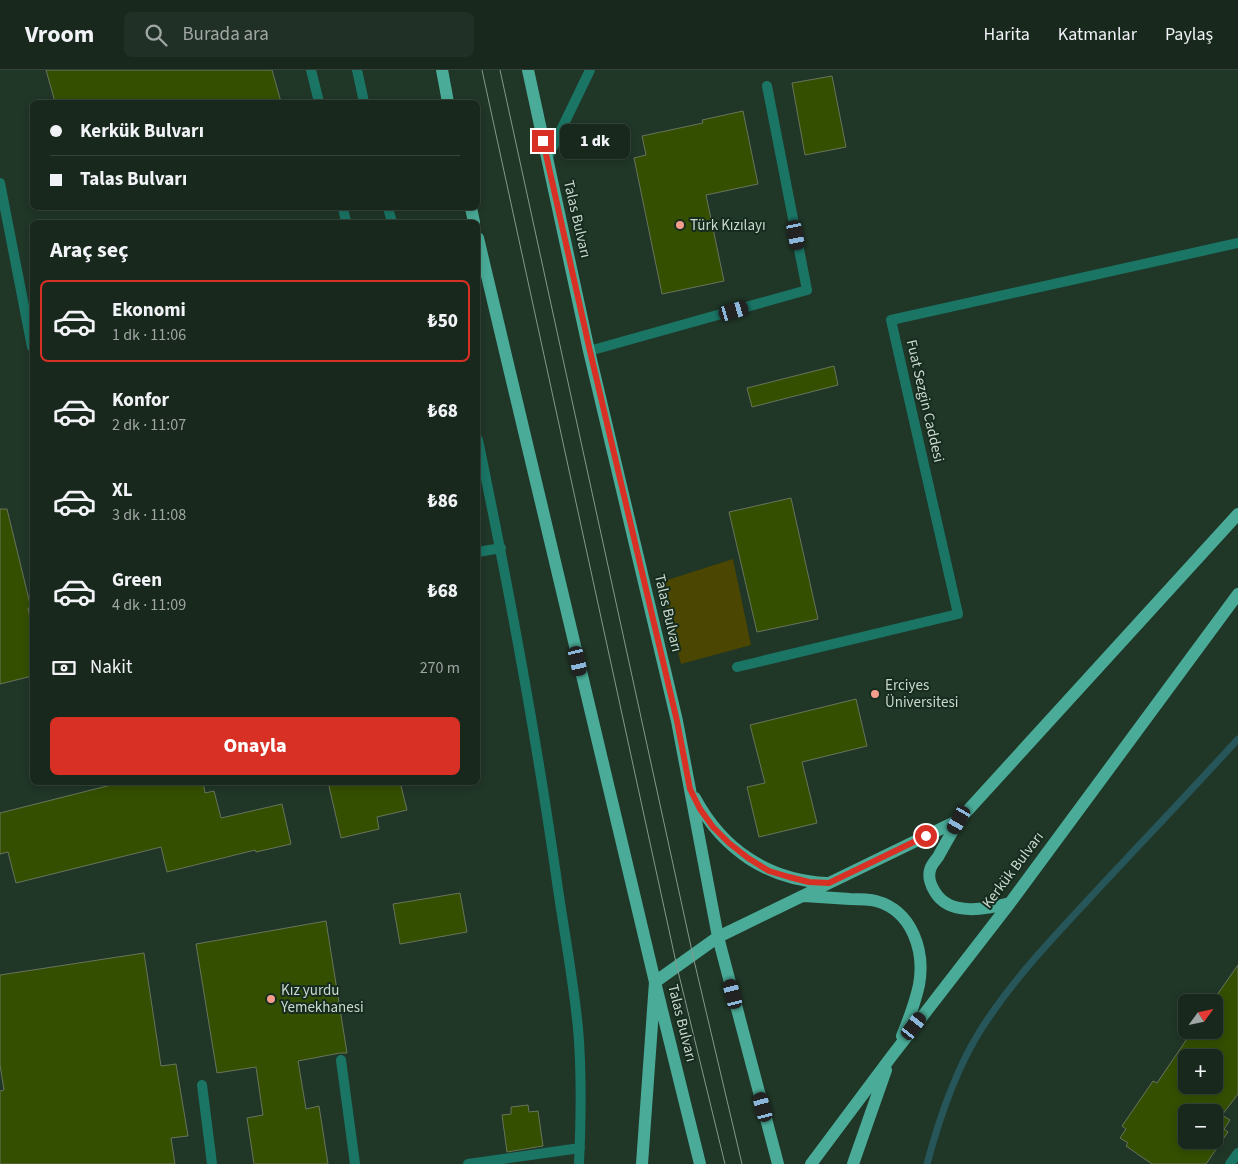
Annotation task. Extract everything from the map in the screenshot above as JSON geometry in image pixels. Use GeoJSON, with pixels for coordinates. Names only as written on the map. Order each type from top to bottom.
{"type":"FeatureCollection","features":[{"type":"Feature","properties":{"kind":"main road"},"geometry":{"type":"LineString","coordinates":[[442,70],[448,100]]}},
{"type":"Feature","properties":{"kind":"main road","name":"Talas Bulvarı"},"geometry":{"type":"LineString","coordinates":[[528,70],[590,351],[677,721],[718,937],[778,1164]]}},
{"type":"Feature","properties":{"kind":"main road","name":"Talas Bulvarı"},"geometry":{"type":"LineString","coordinates":[[480,258],[700,1164]]}},
{"type":"Feature","properties":{"kind":"main road"},"geometry":{"type":"LineString","coordinates":[[1010,903],[983,909],[957,908],[946,903],[934,890],[931,883],[930,869],[959,820],[1238,514]]}},
{"type":"Feature","properties":{"kind":"main road","name":"Kerkük Bulvarı"},"geometry":{"type":"LineString","coordinates":[[811,1164],[1010,903],[1238,594]]}},
{"type":"Feature","properties":{"kind":"main road"},"geometry":{"type":"LineString","coordinates":[[690,789],[700,809],[713,827],[748,858],[769,871],[809,882],[829,883]]}},
{"type":"Feature","properties":{"kind":"main road"},"geometry":{"type":"LineString","coordinates":[[642,1164],[655,982],[718,937],[959,820]]}},
{"type":"Feature","properties":{"kind":"main road"},"geometry":{"type":"LineString","coordinates":[[803,896],[875,901],[887,905],[905,919],[911,928],[919,951],[919,983],[908,1020],[891,1057],[853,1164]]}},
{"type":"Feature","properties":{"kind":"street"},"geometry":{"type":"LineString","coordinates":[[311,70],[318,100]]}},
{"type":"Feature","properties":{"kind":"street"},"geometry":{"type":"LineString","coordinates":[[357,70],[364,100]]}},
{"type":"Feature","properties":{"kind":"street"},"geometry":{"type":"LineString","coordinates":[[547,159],[590,70]]}},
{"type":"Feature","properties":{"kind":"street"},"geometry":{"type":"LineString","coordinates":[[590,351],[807,290],[767,86]]}},
{"type":"Feature","properties":{"kind":"street"},"geometry":{"type":"LineString","coordinates":[[0,184],[30,337]]}},
{"type":"Feature","properties":{"kind":"street","name":"Fuat Sezgin Caddesi"},"geometry":{"type":"LineString","coordinates":[[738,667],[958,614],[891,320],[1238,243]]}},
{"type":"Feature","properties":{"kind":"street"},"geometry":{"type":"LineString","coordinates":[[480,450],[500,548],[545,798],[573,985],[581,1074],[579,1164]]}},
{"type":"Feature","properties":{"kind":"street"},"geometry":{"type":"LineString","coordinates":[[480,552],[500,548]]}},
{"type":"Feature","properties":{"kind":"street"},"geometry":{"type":"LineString","coordinates":[[341,1060],[355,1164]]}},
{"type":"Feature","properties":{"kind":"street"},"geometry":{"type":"LineString","coordinates":[[202,1085],[212,1164]]}},
{"type":"Feature","properties":{"kind":"street"},"geometry":{"type":"LineString","coordinates":[[468,1164],[580,1148]]}},
{"type":"Feature","properties":{"kind":"street"},"geometry":{"type":"LineString","coordinates":[[1230,1164],[1238,1152]]}},
{"type":"Feature","properties":{"kind":"shaded area"},"geometry":{"type":"Polygon","coordinates":[[[733,559],[751,645],[681,664],[661,582],[733,559]]]}},
{"type":"Feature","properties":{"kind":"building"},"geometry":{"type":"Polygon","coordinates":[[[46,70],[272,70],[280,100],[54,100],[46,70]]]}},
{"type":"Feature","properties":{"kind":"building"},"geometry":{"type":"Polygon","coordinates":[[[832,76],[846,147],[805,155],[792,83],[832,76]]]}},
{"type":"Feature","properties":{"kind":"building","name":"Türk Kızılayı"},"geometry":{"type":"Polygon","coordinates":[[[743,111],[758,184],[706,195],[724,281],[662,294],[634,158],[646,155],[642,136],[703,123],[702,120],[743,111]]]}},
{"type":"Feature","properties":{"kind":"building"},"geometry":{"type":"Polygon","coordinates":[[[834,366],[838,385],[752,407],[747,388],[834,366]]]}},
{"type":"Feature","properties":{"kind":"building"},"geometry":{"type":"Polygon","coordinates":[[[791,498],[818,619],[757,632],[729,512],[791,498]]]}},
{"type":"Feature","properties":{"kind":"building"},"geometry":{"type":"Polygon","coordinates":[[[0,509],[7,509],[30,604],[30,608],[28,608],[30,618],[30,676],[0,684],[0,509]]]}},
{"type":"Feature","properties":{"kind":"building"},"geometry":{"type":"Polygon","coordinates":[[[856,699],[867,746],[802,762],[817,823],[759,837],[747,787],[765,783],[750,725],[856,699]]]}},
{"type":"Feature","properties":{"kind":"building"},"geometry":{"type":"Polygon","coordinates":[[[111,785],[204,785],[205,793],[214,791],[221,818],[282,804],[291,844],[256,852],[255,850],[167,872],[161,847],[16,883],[8,852],[0,854],[0,813],[111,785]]]}},
{"type":"Feature","properties":{"kind":"building"},"geometry":{"type":"Polygon","coordinates":[[[329,785],[401,785],[407,810],[377,817],[379,829],[341,838],[329,785]]]}},
{"type":"Feature","properties":{"kind":"building"},"geometry":{"type":"Polygon","coordinates":[[[460,893],[467,932],[400,944],[393,904],[460,893]]]}},
{"type":"Feature","properties":{"kind":"building","name":"Kız yurdu Yemekhanesi"},"geometry":{"type":"Polygon","coordinates":[[[326,921],[347,1053],[298,1061],[306,1109],[319,1106],[328,1164],[254,1164],[247,1118],[263,1115],[256,1067],[217,1073],[196,944],[326,921]]]}},
{"type":"Feature","properties":{"kind":"building"},"geometry":{"type":"Polygon","coordinates":[[[144,953],[161,1066],[176,1064],[188,1136],[171,1138],[175,1164],[0,1164],[0,1091],[4,1090],[0,1065],[0,975],[144,953]]]}},
{"type":"Feature","properties":{"kind":"building"},"geometry":{"type":"Polygon","coordinates":[[[1238,965],[1238,1094],[1223,1114],[1223,1104],[1178,1104],[1178,1149],[1216,1149],[1206,1164],[1152,1164],[1126,1146],[1128,1143],[1120,1138],[1126,1129],[1122,1126],[1153,1081],[1157,1083],[1178,1052],[1178,1094],[1223,1094],[1223,1049],[1180,1049],[1187,1039],[1223,1039],[1223,994],[1218,994],[1238,965]]]}},
{"type":"Feature","properties":{"kind":"building"},"geometry":{"type":"Polygon","coordinates":[[[528,1105],[529,1112],[538,1111],[543,1146],[507,1152],[502,1115],[511,1114],[511,1107],[528,1105]]]}},
{"type":"Feature","properties":{"kind":"building"},"geometry":{"type":"Polygon","coordinates":[[[1223,1116],[1230,1120],[1224,1129],[1228,1132],[1223,1139],[1223,1116]]]}},
{"type":"Feature","properties":{"kind":"waterway"},"geometry":{"type":"LineString","coordinates":[[927,1164],[942,1113],[955,1079],[971,1046],[1004,996],[1059,931],[1238,739]]}},
{"type":"Feature","properties":{"kind":"tram line"},"geometry":{"type":"LineString","coordinates":[[482,70],[677,967],[725,1164]]}},
{"type":"Feature","properties":{"kind":"tram line"},"geometry":{"type":"LineString","coordinates":[[500,70],[693,956],[742,1164]]}},
{"type":"Feature","properties":{"kind":"place","name":"Türk Kızılayı"},"geometry":{"type":"Point","coordinates":[680,225]}},
{"type":"Feature","properties":{"kind":"place","name":"Erciyes Üniversitesi"},"geometry":{"type":"Point","coordinates":[875,694]}},
{"type":"Feature","properties":{"kind":"place","name":"Kız yurdu Yemekhanesi"},"geometry":{"type":"Point","coordinates":[271,999]}},
{"type":"Feature","properties":{"kind":"route"},"geometry":{"type":"LineString","coordinates":[[543,141],[677,721],[690,789],[700,809],[713,827],[729,843],[758,865],[769,871],[809,882],[829,883],[926,836]]}}]}
